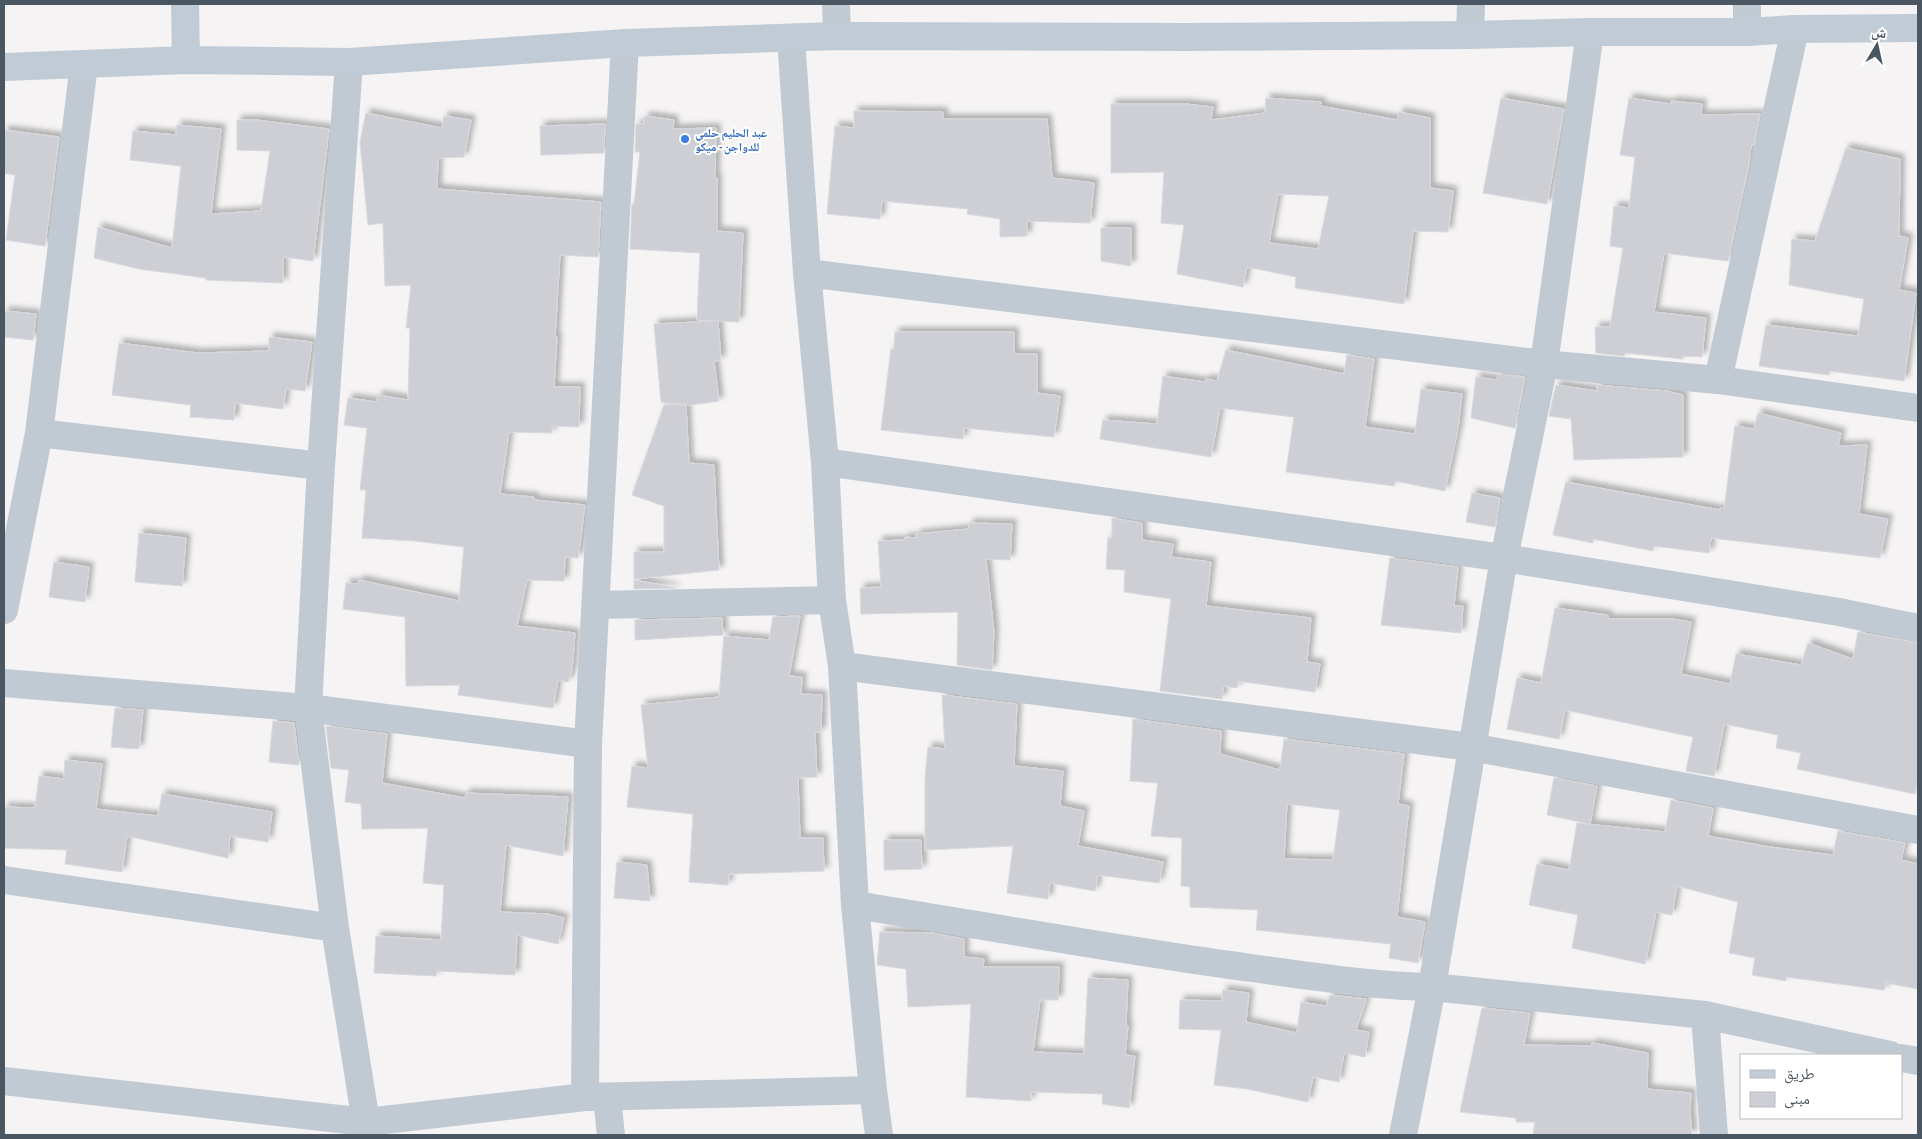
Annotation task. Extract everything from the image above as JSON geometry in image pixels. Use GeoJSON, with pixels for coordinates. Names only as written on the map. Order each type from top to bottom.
{"type":"FeatureCollection","features":[{"type":"Feature","properties":{"kind":"street"},"geometry":{"type":"LineString","coordinates":[[185,4],[186,60]]}},
{"type":"Feature","properties":{"kind":"street"},"geometry":{"type":"LineString","coordinates":[[836,4],[837,36]]}},
{"type":"Feature","properties":{"kind":"street"},"geometry":{"type":"LineString","coordinates":[[1470,4],[1470,35]]}},
{"type":"Feature","properties":{"kind":"street"},"geometry":{"type":"LineString","coordinates":[[1747,4],[1747,32]]}},
{"type":"Feature","properties":{"kind":"street"},"geometry":{"type":"LineString","coordinates":[[4,67],[186,60],[349,62],[625,43],[837,36],[1185,37],[1470,35],[1918,28]]}},
{"type":"Feature","properties":{"kind":"street"},"geometry":{"type":"LineString","coordinates":[[1718,380],[1795,29]]}},
{"type":"Feature","properties":{"kind":"street"},"geometry":{"type":"LineString","coordinates":[[1403,1135],[1432,987],[1504,558],[1544,364],[1590,32]]}},
{"type":"Feature","properties":{"kind":"street"},"geometry":{"type":"LineString","coordinates":[[791,38],[807,273],[825,462],[832,600],[842,666],[855,905],[879,1135]]}},
{"type":"Feature","properties":{"kind":"street"},"geometry":{"type":"LineString","coordinates":[[612,1135],[596,1097],[588,744],[625,43]]}},
{"type":"Feature","properties":{"kind":"street"},"geometry":{"type":"LineString","coordinates":[[349,62],[321,466],[308,708],[335,928],[367,1129]]}},
{"type":"Feature","properties":{"kind":"street"},"geometry":{"type":"LineString","coordinates":[[4,610],[39,434],[84,64]]}},
{"type":"Feature","properties":{"kind":"street"},"geometry":{"type":"LineString","coordinates":[[807,273],[1544,364],[1718,380],[1918,407]]}},
{"type":"Feature","properties":{"kind":"street"},"geometry":{"type":"LineString","coordinates":[[39,434],[321,466]]}},
{"type":"Feature","properties":{"kind":"street"},"geometry":{"type":"LineString","coordinates":[[825,462],[1504,558],[1839,612],[1918,628]]}},
{"type":"Feature","properties":{"kind":"street"},"geometry":{"type":"LineString","coordinates":[[596,605],[832,600]]}},
{"type":"Feature","properties":{"kind":"street"},"geometry":{"type":"LineString","coordinates":[[842,666],[1471,747],[1918,830]]}},
{"type":"Feature","properties":{"kind":"street"},"geometry":{"type":"LineString","coordinates":[[4,683],[308,708],[588,744]]}},
{"type":"Feature","properties":{"kind":"street"},"geometry":{"type":"LineString","coordinates":[[4,880],[335,928]]}},
{"type":"Feature","properties":{"kind":"street"},"geometry":{"type":"LineString","coordinates":[[855,905],[1185,959],[1357,982],[1432,987],[1705,1015],[1885,1054]]}},
{"type":"Feature","properties":{"kind":"street"},"geometry":{"type":"LineString","coordinates":[[1705,1015],[1714,1135]]}},
{"type":"Feature","properties":{"kind":"street"},"geometry":{"type":"LineString","coordinates":[[1902,1058],[1918,1062]]}},
{"type":"Feature","properties":{"kind":"street"},"geometry":{"type":"LineString","coordinates":[[4,1081],[367,1129],[596,1097],[873,1090]]}},
{"type":"Feature","properties":{"kind":"building"},"geometry":{"type":"Polygon","coordinates":[[[1266,98],[1321,102],[1320,106],[1398,120],[1399,112],[1430,118],[1430,188],[1453,191],[1448,232],[1413,231],[1404,304],[1295,288],[1296,277],[1247,267],[1243,287],[1177,274],[1184,225],[1161,223],[1164,172],[1111,173],[1111,104],[1186,104],[1213,107],[1211,120],[1265,113],[1266,98]],[[1278,194],[1269,243],[1318,249],[1329,196],[1278,194]]]}},
{"type":"Feature","properties":{"kind":"building"},"geometry":{"type":"Polygon","coordinates":[[[1501,98],[1564,109],[1547,204],[1483,193],[1501,98]]]}},
{"type":"Feature","properties":{"kind":"building"},"geometry":{"type":"Polygon","coordinates":[[[1629,98],[1671,104],[1671,101],[1702,104],[1701,115],[1760,114],[1754,145],[1751,145],[1749,164],[1728,261],[1664,253],[1654,312],[1706,318],[1702,357],[1683,356],[1683,359],[1625,353],[1624,356],[1596,353],[1595,327],[1610,327],[1623,248],[1610,246],[1614,206],[1629,208],[1635,157],[1620,155],[1629,98]]]}},
{"type":"Feature","properties":{"kind":"building"},"geometry":{"type":"Polygon","coordinates":[[[854,111],[943,112],[943,119],[1047,119],[1052,178],[1094,183],[1090,223],[1027,221],[1027,236],[1000,237],[1000,219],[967,214],[968,209],[882,201],[880,219],[827,214],[835,126],[854,128],[854,111]]]}},
{"type":"Feature","properties":{"kind":"building"},"geometry":{"type":"Polygon","coordinates":[[[366,113],[442,128],[444,116],[471,120],[464,157],[438,158],[437,189],[601,202],[598,257],[560,255],[554,387],[580,387],[579,427],[552,426],[552,433],[509,432],[500,494],[534,497],[534,500],[585,505],[578,558],[565,557],[564,581],[527,580],[517,626],[575,633],[572,670],[568,682],[558,680],[553,708],[458,695],[460,685],[406,686],[405,617],[343,609],[346,583],[358,584],[359,580],[459,601],[464,547],[415,541],[362,538],[366,490],[360,490],[367,428],[344,425],[348,398],[377,402],[378,395],[408,400],[410,328],[406,328],[411,285],[385,286],[383,223],[368,225],[360,142],[366,113]]]}},
{"type":"Feature","properties":{"kind":"building"},"geometry":{"type":"Polygon","coordinates":[[[645,116],[674,120],[673,129],[716,128],[717,231],[743,233],[739,322],[697,320],[700,253],[630,249],[632,204],[634,204],[640,152],[635,152],[636,124],[644,124],[645,116]]]}},
{"type":"Feature","properties":{"kind":"building"},"geometry":{"type":"Polygon","coordinates":[[[237,120],[256,120],[329,129],[313,261],[283,257],[283,283],[206,280],[206,278],[139,269],[94,258],[98,227],[172,248],[181,166],[130,160],[133,131],[176,135],[177,125],[221,129],[211,214],[261,211],[270,151],[237,150],[237,120]]]}},
{"type":"Feature","properties":{"kind":"building"},"geometry":{"type":"Polygon","coordinates":[[[605,124],[604,153],[541,155],[540,126],[605,124]]]}},
{"type":"Feature","properties":{"kind":"building"},"geometry":{"type":"Polygon","coordinates":[[[4,130],[59,137],[45,246],[6,240],[15,175],[4,173],[4,130]]]}},
{"type":"Feature","properties":{"kind":"building"},"geometry":{"type":"Polygon","coordinates":[[[1846,148],[1900,159],[1899,236],[1908,238],[1899,290],[1916,293],[1904,381],[1830,371],[1829,375],[1759,366],[1766,325],[1858,336],[1864,299],[1789,285],[1792,239],[1815,241],[1846,148]]]}},
{"type":"Feature","properties":{"kind":"building"},"geometry":{"type":"Polygon","coordinates":[[[1101,228],[1131,228],[1131,266],[1101,261],[1101,228]]]}},
{"type":"Feature","properties":{"kind":"building"},"geometry":{"type":"Polygon","coordinates":[[[4,311],[36,314],[33,340],[4,337],[4,311]]]}},
{"type":"Feature","properties":{"kind":"building"},"geometry":{"type":"Polygon","coordinates":[[[718,321],[721,360],[714,361],[719,401],[691,405],[661,402],[654,324],[718,321]]]}},
{"type":"Feature","properties":{"kind":"building"},"geometry":{"type":"Polygon","coordinates":[[[895,332],[1014,332],[1014,354],[1037,354],[1037,393],[1060,396],[1054,437],[964,428],[963,439],[881,430],[891,349],[894,349],[895,332]]]}},
{"type":"Feature","properties":{"kind":"building"},"geometry":{"type":"Polygon","coordinates":[[[269,337],[312,342],[305,391],[286,389],[283,409],[235,403],[234,420],[190,417],[191,405],[112,395],[119,343],[198,353],[269,351],[269,337]]]}},
{"type":"Feature","properties":{"kind":"building"},"geometry":{"type":"Polygon","coordinates":[[[1226,350],[1344,374],[1347,355],[1374,359],[1365,427],[1415,434],[1421,389],[1462,394],[1458,428],[1445,491],[1395,481],[1394,486],[1286,472],[1294,417],[1220,408],[1211,457],[1100,439],[1103,420],[1157,424],[1163,376],[1205,382],[1206,379],[1217,381],[1226,350]]]}},
{"type":"Feature","properties":{"kind":"building"},"geometry":{"type":"Polygon","coordinates":[[[1498,374],[1525,377],[1515,428],[1471,418],[1476,377],[1497,380],[1498,374]]]}},
{"type":"Feature","properties":{"kind":"building"},"geometry":{"type":"Polygon","coordinates":[[[1556,385],[1597,391],[1597,385],[1667,391],[1683,395],[1683,457],[1574,460],[1571,419],[1549,416],[1556,385]]]}},
{"type":"Feature","properties":{"kind":"building"},"geometry":{"type":"Polygon","coordinates":[[[664,405],[686,405],[689,463],[714,465],[719,570],[634,579],[634,552],[664,552],[664,506],[632,495],[664,405]]]}},
{"type":"Feature","properties":{"kind":"building"},"geometry":{"type":"Polygon","coordinates":[[[1758,413],[1841,433],[1838,446],[1867,445],[1859,514],[1888,519],[1880,558],[1711,538],[1709,553],[1654,546],[1653,551],[1593,539],[1593,543],[1553,535],[1566,482],[1720,510],[1720,508],[1724,509],[1735,426],[1754,429],[1758,413]]]}},
{"type":"Feature","properties":{"kind":"building"},"geometry":{"type":"Polygon","coordinates":[[[1472,493],[1500,498],[1495,527],[1466,522],[1472,493]]]}},
{"type":"Feature","properties":{"kind":"building"},"geometry":{"type":"Polygon","coordinates":[[[1112,518],[1142,523],[1142,540],[1173,544],[1171,557],[1211,562],[1206,606],[1311,618],[1307,662],[1320,664],[1315,692],[1238,681],[1237,688],[1223,686],[1222,699],[1160,691],[1171,599],[1124,592],[1125,570],[1106,569],[1108,538],[1112,538],[1112,518]]]}},
{"type":"Feature","properties":{"kind":"building"},"geometry":{"type":"Polygon","coordinates":[[[969,523],[1012,524],[1010,560],[986,559],[994,632],[992,670],[957,665],[958,612],[861,614],[860,588],[881,587],[878,541],[905,540],[905,537],[916,538],[916,534],[969,529],[969,523]]]}},
{"type":"Feature","properties":{"kind":"building"},"geometry":{"type":"Polygon","coordinates":[[[139,533],[186,538],[182,586],[135,582],[139,533]]]}},
{"type":"Feature","properties":{"kind":"building"},"geometry":{"type":"Polygon","coordinates":[[[1390,558],[1458,567],[1454,606],[1463,606],[1461,633],[1381,625],[1390,558]]]}},
{"type":"Feature","properties":{"kind":"building"},"geometry":{"type":"Polygon","coordinates":[[[54,562],[89,567],[85,602],[49,597],[54,562]]]}},
{"type":"Feature","properties":{"kind":"building"},"geometry":{"type":"Polygon","coordinates":[[[634,580],[676,588],[634,589],[634,580]]]}},
{"type":"Feature","properties":{"kind":"building"},"geometry":{"type":"Polygon","coordinates":[[[1555,608],[1608,615],[1608,619],[1672,619],[1691,622],[1681,674],[1730,684],[1736,654],[1801,665],[1808,643],[1853,659],[1858,632],[1918,643],[1918,778],[1915,794],[1797,769],[1801,753],[1776,748],[1778,735],[1724,724],[1714,776],[1686,771],[1693,737],[1565,710],[1559,739],[1507,729],[1517,678],[1541,683],[1555,608]]]}},
{"type":"Feature","properties":{"kind":"building"},"geometry":{"type":"Polygon","coordinates":[[[800,616],[789,676],[802,677],[801,694],[822,695],[821,732],[815,732],[817,777],[798,778],[800,838],[823,838],[824,871],[729,874],[728,885],[689,882],[693,814],[627,807],[632,766],[648,768],[641,705],[719,697],[724,636],[769,640],[773,617],[800,616]]]}},
{"type":"Feature","properties":{"kind":"building"},"geometry":{"type":"Polygon","coordinates":[[[722,618],[723,635],[635,640],[635,620],[722,618]]]}},
{"type":"Feature","properties":{"kind":"building"},"geometry":{"type":"Polygon","coordinates":[[[942,695],[1017,704],[1014,766],[1063,771],[1060,806],[1084,811],[1078,846],[1163,862],[1159,883],[1098,875],[1095,891],[1050,883],[1048,899],[1007,893],[1013,846],[925,850],[925,779],[928,747],[945,749],[942,695]]]}},
{"type":"Feature","properties":{"kind":"building"},"geometry":{"type":"Polygon","coordinates":[[[115,708],[143,710],[139,749],[111,747],[115,708]]]}},
{"type":"Feature","properties":{"kind":"building"},"geometry":{"type":"Polygon","coordinates":[[[1133,719],[1221,731],[1220,754],[1280,770],[1284,739],[1404,754],[1398,804],[1409,806],[1397,917],[1425,922],[1418,963],[1389,958],[1391,944],[1256,930],[1258,910],[1190,907],[1190,887],[1181,886],[1182,838],[1151,836],[1158,783],[1130,781],[1133,719]],[[1287,804],[1284,859],[1333,860],[1340,810],[1287,804]]]}},
{"type":"Feature","properties":{"kind":"building"},"geometry":{"type":"Polygon","coordinates":[[[273,721],[294,723],[299,765],[269,762],[273,721]]]}},
{"type":"Feature","properties":{"kind":"building"},"geometry":{"type":"Polygon","coordinates":[[[326,726],[387,734],[382,783],[465,798],[466,793],[568,797],[563,856],[506,845],[500,912],[548,914],[564,918],[558,944],[517,935],[515,975],[437,971],[436,976],[374,973],[376,936],[441,940],[444,885],[423,883],[428,828],[362,829],[361,804],[345,802],[349,770],[331,768],[326,726]]]}},
{"type":"Feature","properties":{"kind":"building"},"geometry":{"type":"Polygon","coordinates":[[[65,760],[102,764],[96,809],[158,816],[162,794],[272,812],[268,842],[230,836],[228,858],[127,836],[122,872],[65,864],[67,850],[4,848],[4,807],[35,808],[39,776],[64,779],[65,760]]]}},
{"type":"Feature","properties":{"kind":"building"},"geometry":{"type":"Polygon","coordinates":[[[1554,778],[1597,786],[1590,824],[1547,815],[1554,778]]]}},
{"type":"Feature","properties":{"kind":"building"},"geometry":{"type":"Polygon","coordinates":[[[1671,800],[1713,808],[1708,836],[1770,847],[1833,855],[1838,831],[1905,843],[1901,860],[1918,864],[1918,989],[1886,983],[1884,990],[1786,977],[1786,981],[1752,975],[1755,958],[1729,953],[1738,902],[1677,886],[1672,915],[1656,912],[1645,964],[1572,948],[1578,915],[1529,905],[1537,864],[1569,870],[1577,823],[1665,832],[1671,800]]]}},
{"type":"Feature","properties":{"kind":"building"},"geometry":{"type":"Polygon","coordinates":[[[884,840],[921,840],[922,869],[884,870],[884,840]]]}},
{"type":"Feature","properties":{"kind":"building"},"geometry":{"type":"Polygon","coordinates":[[[617,862],[647,865],[650,901],[614,898],[617,862]]]}},
{"type":"Feature","properties":{"kind":"building"},"geometry":{"type":"Polygon","coordinates":[[[880,932],[932,933],[964,939],[964,957],[984,959],[983,967],[1059,967],[1058,1000],[1040,1000],[1033,1052],[1084,1054],[1088,978],[1128,980],[1126,1025],[1128,1026],[1125,1055],[1135,1056],[1129,1108],[1102,1104],[1103,1094],[1031,1092],[1031,1101],[966,1097],[971,1004],[908,1007],[906,969],[877,965],[880,932]]]}},
{"type":"Feature","properties":{"kind":"building"},"geometry":{"type":"Polygon","coordinates":[[[1223,990],[1249,993],[1246,1022],[1297,1033],[1301,1002],[1326,1006],[1330,995],[1366,999],[1356,1030],[1369,1032],[1365,1057],[1344,1053],[1339,1082],[1313,1077],[1308,1102],[1247,1089],[1214,1085],[1221,1030],[1179,1029],[1180,1000],[1222,1001],[1223,990]]]}},
{"type":"Feature","properties":{"kind":"building"},"geometry":{"type":"Polygon","coordinates":[[[1482,1008],[1530,1013],[1524,1045],[1591,1046],[1592,1043],[1648,1053],[1647,1089],[1691,1093],[1692,1135],[1533,1135],[1535,1122],[1516,1122],[1516,1118],[1460,1112],[1482,1008]]]}},
{"type":"Feature","properties":{"kind":"place","name":"عبد الحليم حلمي للدواجن - ميكو"},"geometry":{"type":"Point","coordinates":[685,139]}}]}
